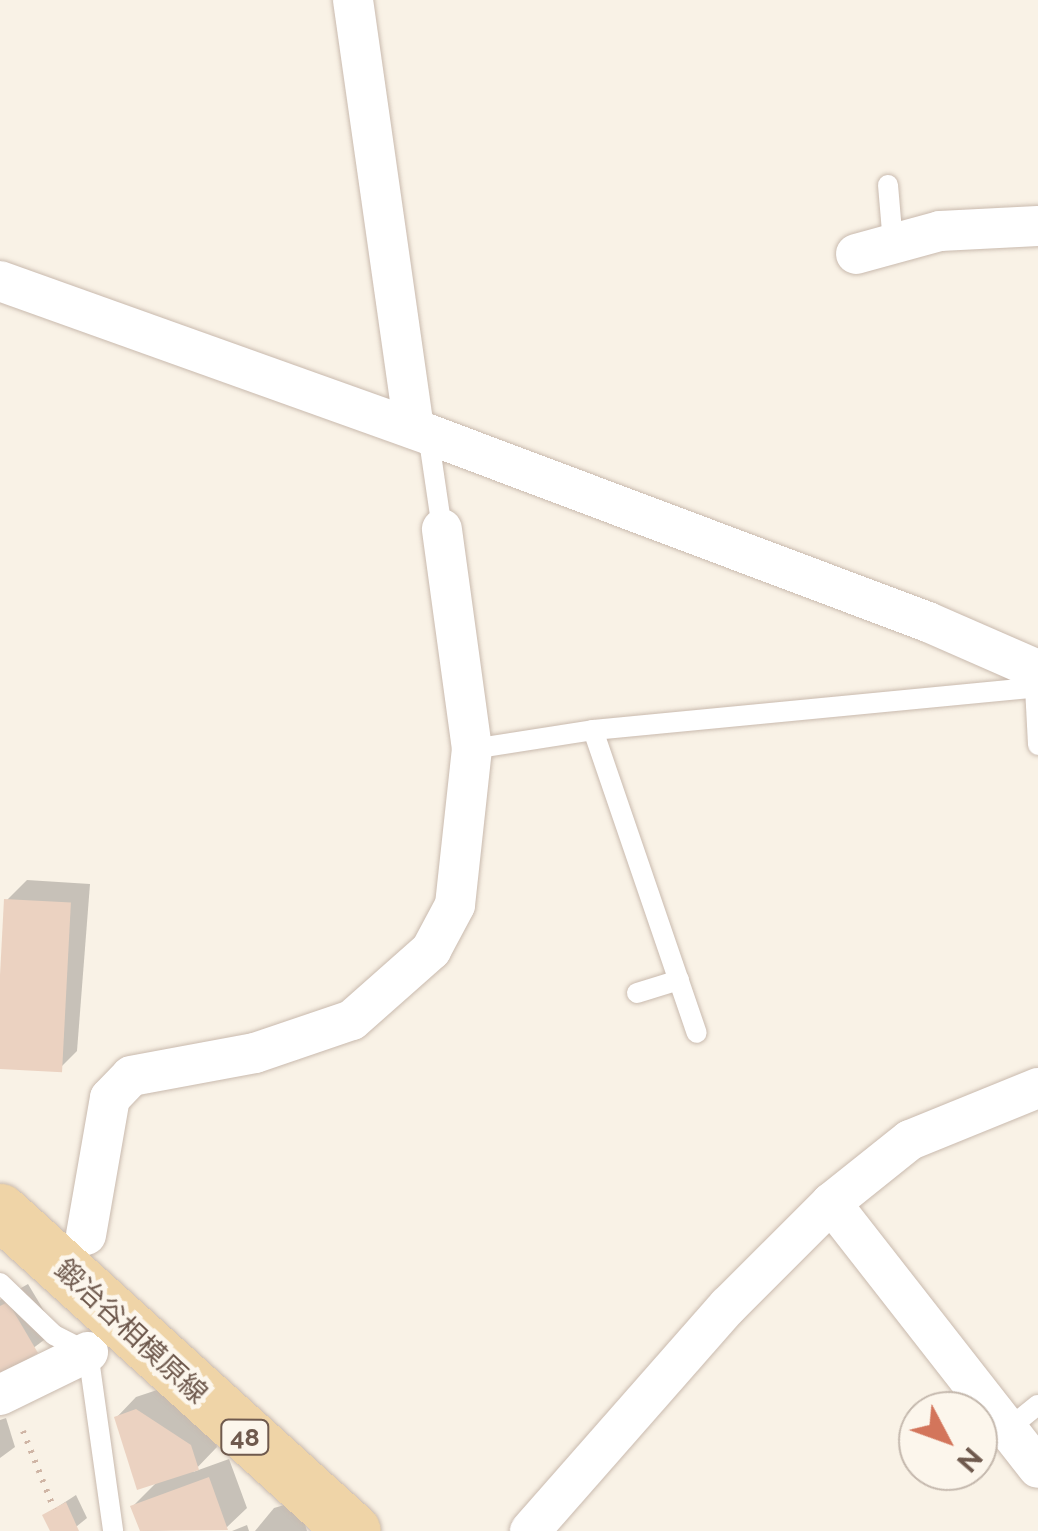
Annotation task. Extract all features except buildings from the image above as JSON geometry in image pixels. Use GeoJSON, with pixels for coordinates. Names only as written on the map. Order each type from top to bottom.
{"type":"FeatureCollection","features":[{"type":"Feature","properties":{"kind":"main road","name":"鍛冶谷相模原線"},"geometry":{"type":"LineString","coordinates":[[0,1211],[353,1531]]}},
{"type":"Feature","properties":{"kind":"street"},"geometry":{"type":"LineString","coordinates":[[353,0],[421,432]]}},
{"type":"Feature","properties":{"kind":"street"},"geometry":{"type":"LineString","coordinates":[[875,248],[940,231],[1038,226]]}},
{"type":"Feature","properties":{"kind":"street"},"geometry":{"type":"LineString","coordinates":[[0,282],[421,432],[928,622],[1037,682]]}},
{"type":"Feature","properties":{"kind":"street"},"geometry":{"type":"LineString","coordinates":[[86,1235],[110,1098],[131,1076],[256,1053],[352,1020],[431,950],[455,906],[472,749],[442,529]]}},
{"type":"Feature","properties":{"kind":"street"},"geometry":{"type":"LineString","coordinates":[[530,1531],[728,1306],[831,1203],[910,1140],[1038,1088]]}},
{"type":"Feature","properties":{"kind":"street"},"geometry":{"type":"LineString","coordinates":[[831,1203],[1023,1417],[1038,1468]]}},
{"type":"Feature","properties":{"kind":"street"},"geometry":{"type":"LineString","coordinates":[[10,1409],[88,1352]]}},
{"type":"Feature","properties":{"kind":"lane"},"geometry":{"type":"LineString","coordinates":[[875,248],[888,185]]}},
{"type":"Feature","properties":{"kind":"lane"},"geometry":{"type":"LineString","coordinates":[[421,432],[442,529]]}},
{"type":"Feature","properties":{"kind":"lane"},"geometry":{"type":"LineString","coordinates":[[472,749],[594,730],[1037,682],[1038,745]]}},
{"type":"Feature","properties":{"kind":"lane"},"geometry":{"type":"LineString","coordinates":[[594,730],[697,1032]]}},
{"type":"Feature","properties":{"kind":"lane"},"geometry":{"type":"LineString","coordinates":[[637,993],[679,980]]}},
{"type":"Feature","properties":{"kind":"lane"},"geometry":{"type":"LineString","coordinates":[[0,1283],[54,1335],[88,1352],[113,1531]]}},
{"type":"Feature","properties":{"kind":"path"},"geometry":{"type":"LineString","coordinates":[[10,1409],[54,1508]]}}]}
